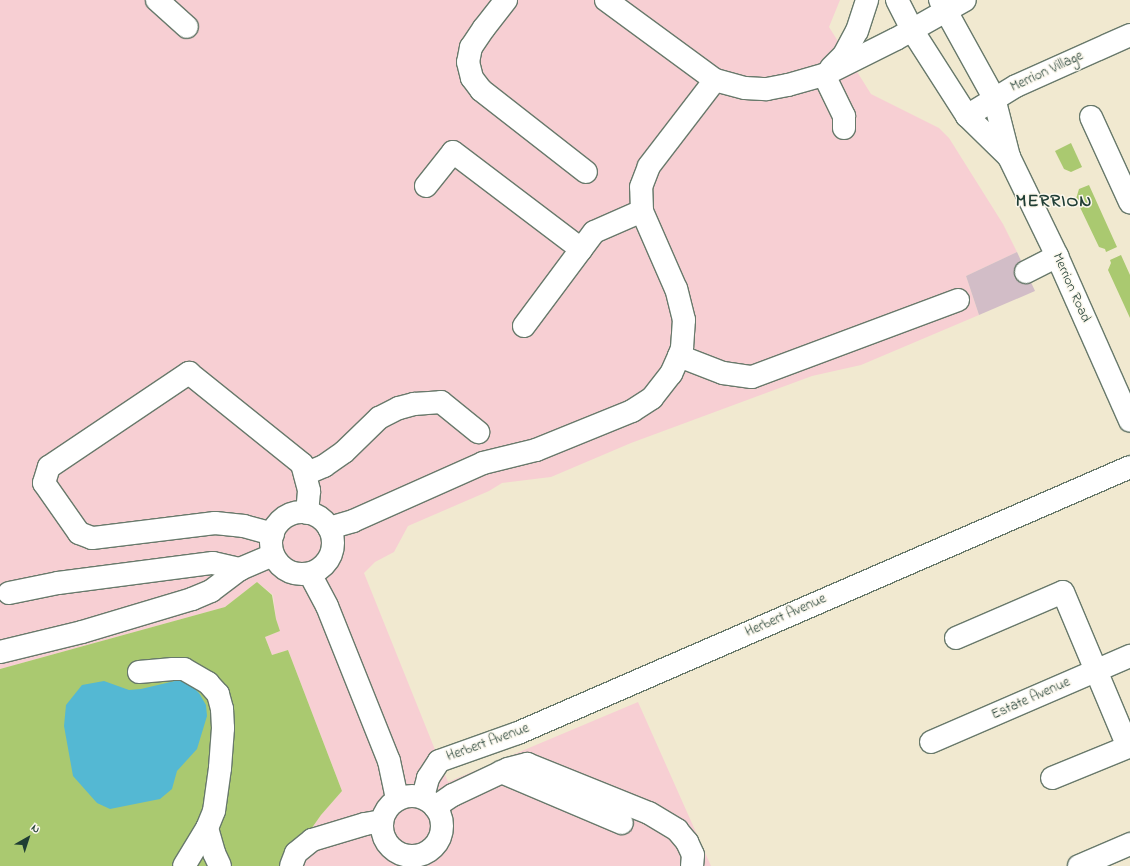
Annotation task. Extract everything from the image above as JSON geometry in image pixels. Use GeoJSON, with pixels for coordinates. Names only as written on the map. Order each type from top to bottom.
{"type":"FeatureCollection","features":[{"type":"Feature","properties":{"kind":"street"},"geometry":{"type":"LineString","coordinates":[[157,0],[187,27]]}},
{"type":"Feature","properties":{"kind":"street"},"geometry":{"type":"LineString","coordinates":[[506,0],[471,47],[468,62],[472,78],[481,90],[586,172]]}},
{"type":"Feature","properties":{"kind":"street"},"geometry":{"type":"LineString","coordinates":[[606,0],[715,80],[745,88],[767,89],[824,75],[912,30],[943,6],[965,0]]}},
{"type":"Feature","properties":{"kind":"street"},"geometry":{"type":"LineString","coordinates":[[824,75],[844,55],[857,31],[867,0]]}},
{"type":"Feature","properties":{"kind":"street","name":"Merrion Road"},"geometry":{"type":"LineString","coordinates":[[897,0],[912,30],[967,116],[1009,157]]}},
{"type":"Feature","properties":{"kind":"street","name":"Merrion Road"},"geometry":{"type":"LineString","coordinates":[[943,6],[994,98],[1009,157],[1057,256],[1130,421]]}},
{"type":"Feature","properties":{"kind":"street","name":"Merrion Village"},"geometry":{"type":"LineString","coordinates":[[967,116],[994,98],[1016,86],[1130,35]]}},
{"type":"Feature","properties":{"kind":"street"},"geometry":{"type":"LineString","coordinates":[[824,75],[844,116],[844,128]]}},
{"type":"Feature","properties":{"kind":"street"},"geometry":{"type":"LineString","coordinates":[[329,528],[353,521],[482,463],[536,450],[632,411],[652,398],[671,374],[679,356],[682,348],[684,320],[676,290],[642,211],[641,187],[648,166],[715,80]]}},
{"type":"Feature","properties":{"kind":"street"},"geometry":{"type":"LineString","coordinates":[[1091,117],[1130,202]]}},
{"type":"Feature","properties":{"kind":"street"},"geometry":{"type":"LineString","coordinates":[[426,186],[453,152],[581,249]]}},
{"type":"Feature","properties":{"kind":"street"},"geometry":{"type":"LineString","coordinates":[[524,326],[594,232],[642,211]]}},
{"type":"Feature","properties":{"kind":"street"},"geometry":{"type":"LineString","coordinates":[[1026,272],[1057,256]]}},
{"type":"Feature","properties":{"kind":"street"},"geometry":{"type":"LineString","coordinates":[[679,356],[723,373],[752,377],[958,300]]}},
{"type":"Feature","properties":{"kind":"street"},"geometry":{"type":"LineString","coordinates":[[273,544],[244,526],[215,523],[92,538],[79,533],[44,483],[49,467],[188,373],[302,464],[309,491],[307,513]]}},
{"type":"Feature","properties":{"kind":"street"},"geometry":{"type":"LineString","coordinates":[[305,474],[324,466],[344,452],[379,418],[400,408],[414,404],[441,402],[478,432]]}},
{"type":"Feature","properties":{"kind":"street","name":"Herbert Avenue"},"geometry":{"type":"LineString","coordinates":[[429,802],[428,778],[440,761],[518,733],[1130,467]]}},
{"type":"Feature","properties":{"kind":"street"},"geometry":{"type":"LineString","coordinates":[[299,512],[307,513],[317,516],[329,528],[332,537],[332,552],[327,561],[316,571],[310,574],[299,574],[284,569],[277,562],[273,544],[274,529],[282,519],[299,512]]}},
{"type":"Feature","properties":{"kind":"street"},"geometry":{"type":"LineString","coordinates":[[0,652],[82,632],[192,599],[211,591],[273,544]]}},
{"type":"Feature","properties":{"kind":"street"},"geometry":{"type":"LineString","coordinates":[[9,593],[58,582],[213,563],[240,569]]}},
{"type":"Feature","properties":{"kind":"street"},"geometry":{"type":"LineString","coordinates":[[310,574],[327,606],[389,761],[397,799]]}},
{"type":"Feature","properties":{"kind":"street"},"geometry":{"type":"LineString","coordinates":[[956,638],[1063,592],[1128,747],[1052,778]]}},
{"type":"Feature","properties":{"kind":"street","name":"Estate Avenue"},"geometry":{"type":"LineString","coordinates":[[931,742],[1130,656]]}},
{"type":"Feature","properties":{"kind":"street"},"geometry":{"type":"LineString","coordinates":[[140,672],[184,669],[208,683],[218,694],[222,709],[223,728],[220,768],[214,811],[207,828],[184,866]]}},
{"type":"Feature","properties":{"kind":"street"},"geometry":{"type":"LineString","coordinates":[[429,802],[441,819],[441,833],[438,841],[432,848],[419,854],[406,855],[397,852],[390,846],[382,830],[382,821],[385,812],[397,799],[406,796],[429,802],[453,796],[508,769],[527,764],[649,813],[676,830],[688,842],[693,855],[692,866]]}},
{"type":"Feature","properties":{"kind":"street"},"geometry":{"type":"LineString","coordinates":[[502,772],[622,823]]}},
{"type":"Feature","properties":{"kind":"street"},"geometry":{"type":"LineString","coordinates":[[291,866],[296,853],[312,840],[365,824],[382,821]]}},
{"type":"Feature","properties":{"kind":"street"},"geometry":{"type":"LineString","coordinates":[[207,828],[214,853],[220,866]]}},
{"type":"Feature","properties":{"kind":"street"},"geometry":{"type":"LineString","coordinates":[[1079,866],[1130,844]]}},
{"type":"Feature","properties":{"kind":"shaded area"},"geometry":{"type":"Polygon","coordinates":[[[0,0],[840,0],[829,27],[871,94],[939,128],[949,138],[1003,224],[1017,252],[966,276],[979,315],[861,365],[812,376],[631,443],[551,477],[502,483],[489,491],[408,526],[394,552],[375,562],[364,573],[448,782],[638,702],[711,866],[285,866],[321,815],[342,791],[288,650],[272,655],[265,637],[280,631],[276,619],[273,595],[257,582],[225,607],[0,669],[0,0]]]}},
{"type":"Feature","properties":{"kind":"shaded area"},"geometry":{"type":"Polygon","coordinates":[[[1017,252],[1035,291],[979,315],[966,276],[1017,252]]]}},
{"type":"Feature","properties":{"kind":"green space"},"geometry":{"type":"Polygon","coordinates":[[[1071,143],[1082,167],[1071,172],[1064,169],[1055,151],[1071,143]]]}},
{"type":"Feature","properties":{"kind":"green space"},"geometry":{"type":"Polygon","coordinates":[[[1089,185],[1117,247],[1106,252],[1105,249],[1099,247],[1076,199],[1079,189],[1089,185]]]}},
{"type":"Feature","properties":{"kind":"green space"},"geometry":{"type":"Polygon","coordinates":[[[1121,255],[1130,275],[1130,318],[1108,270],[1111,263],[1110,260],[1121,255]]]}},
{"type":"Feature","properties":{"kind":"green space"},"geometry":{"type":"Polygon","coordinates":[[[257,582],[272,595],[276,619],[280,631],[265,637],[272,655],[288,650],[342,791],[321,815],[285,866],[0,866],[0,669],[225,607],[257,582]]]}},
{"type":"Feature","properties":{"kind":"water"},"geometry":{"type":"Polygon","coordinates":[[[179,680],[189,683],[199,693],[206,705],[207,716],[197,749],[177,771],[172,789],[160,799],[110,809],[97,803],[73,776],[64,726],[66,705],[82,685],[104,681],[129,690],[141,689],[179,680]]]}},
{"type":"Feature","properties":{"kind":"district","name":"MERRION"},"geometry":{"type":"Point","coordinates":[1054,202]}}]}
